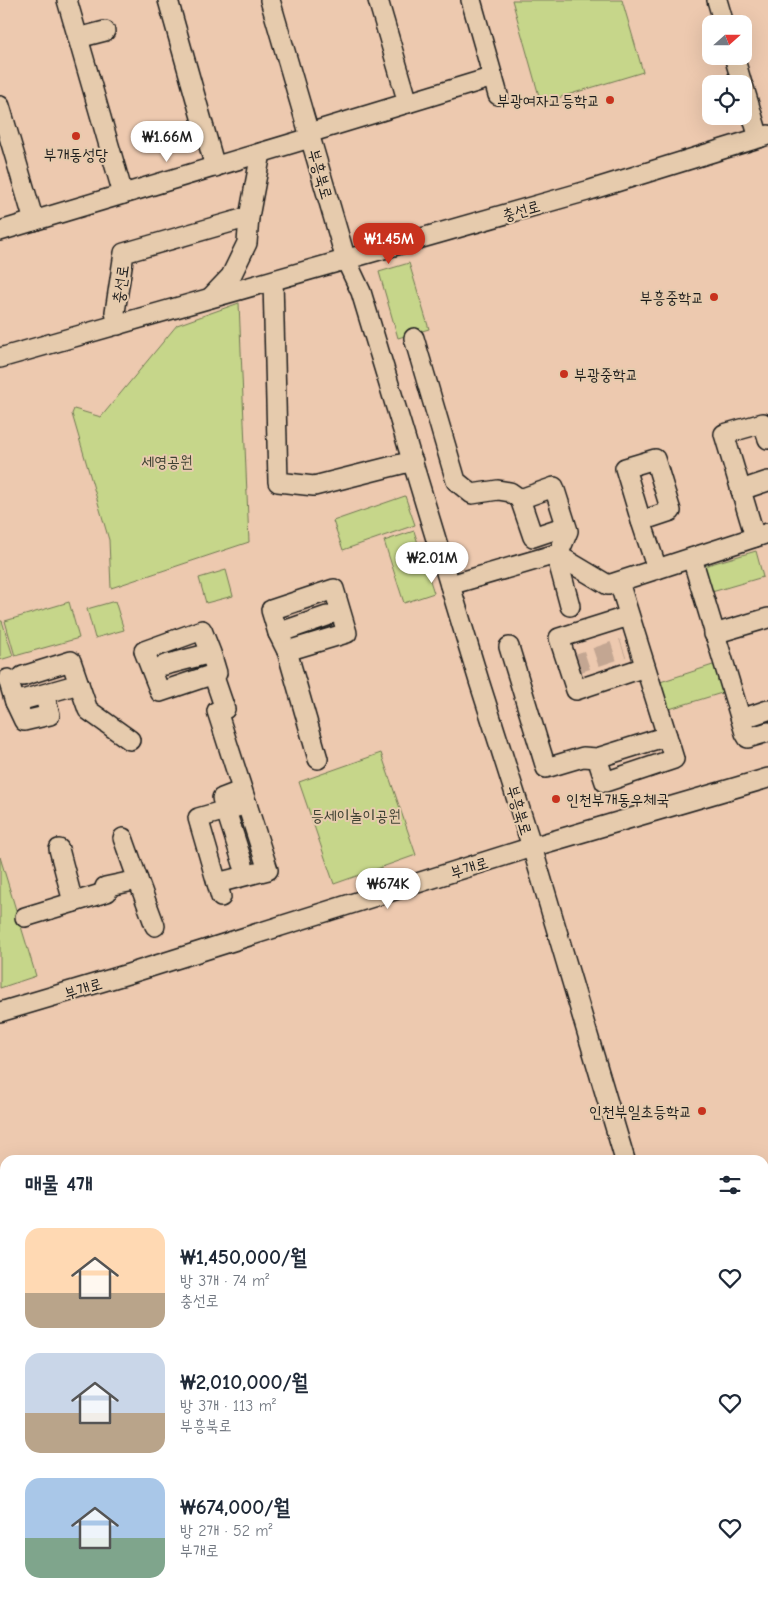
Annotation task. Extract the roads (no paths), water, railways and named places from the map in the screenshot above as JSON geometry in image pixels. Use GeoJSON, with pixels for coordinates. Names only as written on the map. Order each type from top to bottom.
{"type":"FeatureCollection","features":[{"type":"Feature","properties":{"kind":"street"},"geometry":{"type":"LineString","coordinates":[[67,0],[123,194]]}},
{"type":"Feature","properties":{"kind":"street"},"geometry":{"type":"LineString","coordinates":[[168,0],[215,167]]}},
{"type":"Feature","properties":{"kind":"street","name":"부흥북로"},"geometry":{"type":"LineString","coordinates":[[270,0],[346,260],[361,292],[532,847],[624,1155]]}},
{"type":"Feature","properties":{"kind":"street"},"geometry":{"type":"LineString","coordinates":[[378,0],[408,103]]}},
{"type":"Feature","properties":{"kind":"street"},"geometry":{"type":"LineString","coordinates":[[471,0],[498,95]]}},
{"type":"Feature","properties":{"kind":"street"},"geometry":{"type":"LineString","coordinates":[[717,0],[721,15]]}},
{"type":"Feature","properties":{"kind":"street"},"geometry":{"type":"LineString","coordinates":[[78,38],[106,31]]}},
{"type":"Feature","properties":{"kind":"street"},"geometry":{"type":"LineString","coordinates":[[0,231],[261,153],[310,135],[493,77]]}},
{"type":"Feature","properties":{"kind":"street"},"geometry":{"type":"LineString","coordinates":[[0,106],[34,221]]}},
{"type":"Feature","properties":{"kind":"street"},"geometry":{"type":"LineString","coordinates":[[752,108],[764,137]]}},
{"type":"Feature","properties":{"kind":"street","name":"충선로"},"geometry":{"type":"LineString","coordinates":[[0,358],[588,192],[764,137]]}},
{"type":"Feature","properties":{"kind":"street"},"geometry":{"type":"LineString","coordinates":[[210,298],[232,276],[247,243],[261,153]]}},
{"type":"Feature","properties":{"kind":"street","name":"충선로"},"geometry":{"type":"LineString","coordinates":[[118,325],[116,312],[124,253],[250,217]]}},
{"type":"Feature","properties":{"kind":"street"},"geometry":{"type":"LineString","coordinates":[[273,281],[278,482],[314,486],[412,461]]}},
{"type":"Feature","properties":{"kind":"street"},"geometry":{"type":"LineString","coordinates":[[414,338],[456,481],[472,494],[498,490],[510,492],[520,499],[534,537],[566,526]]}},
{"type":"Feature","properties":{"kind":"street"},"geometry":{"type":"LineString","coordinates":[[450,585],[557,554],[608,585],[692,558],[764,538],[741,490],[724,434],[763,423],[768,439]]}},
{"type":"Feature","properties":{"kind":"street"},"geometry":{"type":"LineString","coordinates":[[741,490],[768,481]]}},
{"type":"Feature","properties":{"kind":"street"},"geometry":{"type":"LineString","coordinates":[[520,499],[554,487],[568,531],[557,554],[570,606]]}},
{"type":"Feature","properties":{"kind":"street"},"geometry":{"type":"LineString","coordinates":[[642,521],[657,569]]}},
{"type":"Feature","properties":{"kind":"street"},"geometry":{"type":"LineString","coordinates":[[692,558],[711,608],[714,634],[748,738],[768,732]]}},
{"type":"Feature","properties":{"kind":"street"},"geometry":{"type":"LineString","coordinates":[[509,647],[546,768],[583,757],[597,758],[605,782],[674,759],[619,582]]}},
{"type":"Feature","properties":{"kind":"street"},"geometry":{"type":"LineString","coordinates":[[288,651],[347,633],[334,590],[271,610],[278,633],[288,651],[318,759]]}},
{"type":"Feature","properties":{"kind":"street"},"geometry":{"type":"LineString","coordinates":[[278,633],[327,616]]}},
{"type":"Feature","properties":{"kind":"street"},"geometry":{"type":"LineString","coordinates":[[629,616],[559,638],[576,690],[645,667]]}},
{"type":"Feature","properties":{"kind":"street"},"geometry":{"type":"LineString","coordinates":[[714,634],[768,618]]}},
{"type":"Feature","properties":{"kind":"street"},"geometry":{"type":"LineString","coordinates":[[202,630],[211,653],[217,673],[160,692],[144,651],[202,630]]}},
{"type":"Feature","properties":{"kind":"street"},"geometry":{"type":"LineString","coordinates":[[165,665],[211,653]]}},
{"type":"Feature","properties":{"kind":"street"},"geometry":{"type":"LineString","coordinates":[[79,684],[16,702],[15,677],[71,661],[79,684],[88,710],[130,740]]}},
{"type":"Feature","properties":{"kind":"street"},"geometry":{"type":"LineString","coordinates":[[213,674],[241,799],[268,870],[219,890],[198,818],[226,811]]}},
{"type":"Feature","properties":{"kind":"street"},"geometry":{"type":"LineString","coordinates":[[741,719],[768,710]]}},
{"type":"Feature","properties":{"kind":"street","name":"부개로"},"geometry":{"type":"LineString","coordinates":[[0,1012],[128,974],[532,847],[768,778]]}},
{"type":"Feature","properties":{"kind":"street"},"geometry":{"type":"LineString","coordinates":[[241,799],[222,798],[243,864]]}},
{"type":"Feature","properties":{"kind":"street"},"geometry":{"type":"LineString","coordinates":[[123,838],[155,926]]}},
{"type":"Feature","properties":{"kind":"street"},"geometry":{"type":"LineString","coordinates":[[59,849],[73,902]]}},
{"type":"Feature","properties":{"kind":"street"},"geometry":{"type":"LineString","coordinates":[[25,917],[138,880]]}},
{"type":"Feature","properties":{"kind":"tunnel"},"geometry":{"type":"LineString","coordinates":[[569,666],[623,648]]}},
{"type":"Feature","properties":{"kind":"place","name":"부광여자고등학교"},"geometry":{"type":"Point","coordinates":[610,100]}},
{"type":"Feature","properties":{"kind":"place","name":"부개동성당"},"geometry":{"type":"Point","coordinates":[76,136]}},
{"type":"Feature","properties":{"kind":"place","name":"부흥중학교"},"geometry":{"type":"Point","coordinates":[714,297]}},
{"type":"Feature","properties":{"kind":"place","name":"부광중학교"},"geometry":{"type":"Point","coordinates":[564,374]}},
{"type":"Feature","properties":{"kind":"place","name":"인천부개동우체국"},"geometry":{"type":"Point","coordinates":[556,799]}},
{"type":"Feature","properties":{"kind":"place","name":"인천부일초등학교"},"geometry":{"type":"Point","coordinates":[702,1111]}},
{"type":"Feature","properties":{"kind":"park label","name":"세영공원"},"geometry":{"type":"Point","coordinates":[167,461]}},
{"type":"Feature","properties":{"kind":"park label","name":"등세이놀이공원"},"geometry":{"type":"Point","coordinates":[356,815]}}]}
